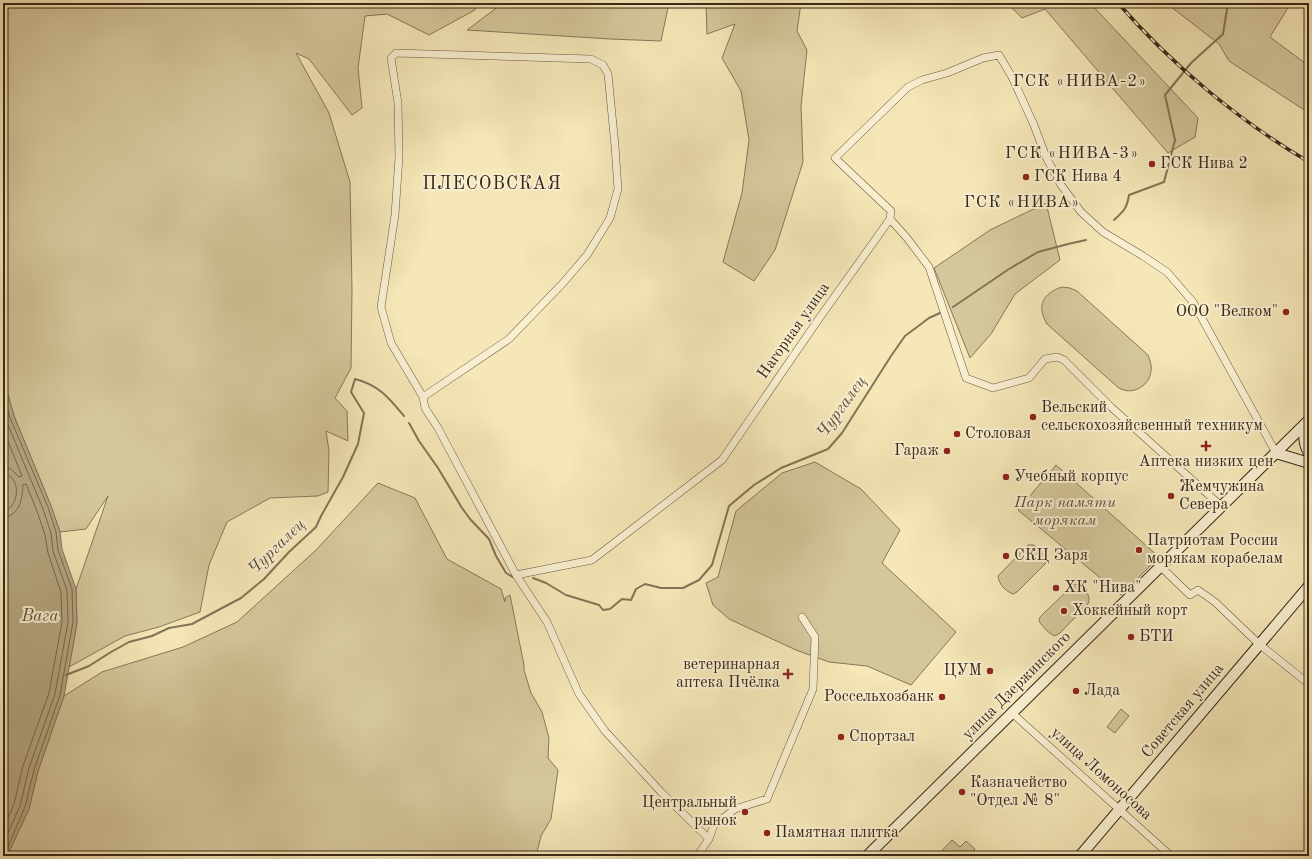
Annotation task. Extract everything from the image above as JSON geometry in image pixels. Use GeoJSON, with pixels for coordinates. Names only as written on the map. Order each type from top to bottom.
{"type":"FeatureCollection","features":[{"type":"Feature","properties":{"kind":"main road","name":"улица Дзержинского"},"geometry":{"type":"LineString","coordinates":[[867,856],[1288,440],[1309,422]]}},
{"type":"Feature","properties":{"kind":"main road"},"geometry":{"type":"LineString","coordinates":[[1309,422],[1304,438],[1306,448],[1309,453]]}},
{"type":"Feature","properties":{"kind":"main road"},"geometry":{"type":"LineString","coordinates":[[1288,440],[1290,454],[1296,459]]}},
{"type":"Feature","properties":{"kind":"main road"},"geometry":{"type":"LineString","coordinates":[[1276,453],[1309,464]]}},
{"type":"Feature","properties":{"kind":"main road","name":"Советская улица"},"geometry":{"type":"LineString","coordinates":[[1080,856],[1309,586]]}},
{"type":"Feature","properties":{"kind":"street"},"geometry":{"type":"LineString","coordinates":[[423,397],[508,339],[563,283],[587,255],[610,218],[618,189],[608,74],[603,65],[591,59],[504,56],[396,53],[390,58],[398,103],[399,157],[395,215],[381,307],[391,343],[423,397],[426,408],[446,441],[516,575],[547,622],[579,694],[605,731],[661,792],[709,839]]}},
{"type":"Feature","properties":{"kind":"street"},"geometry":{"type":"LineString","coordinates":[[1221,506],[1111,407],[1064,360],[1057,357],[1045,359],[1029,378],[994,388],[966,378],[929,267],[907,238],[890,219],[891,211],[835,158],[908,87],[922,80],[947,73],[983,58],[999,55],[1012,77],[1034,125],[1046,157],[1061,185],[1082,212],[1103,232],[1167,272],[1193,302],[1276,453]]}},
{"type":"Feature","properties":{"kind":"street","name":"Нагорная улица"},"geometry":{"type":"LineString","coordinates":[[516,575],[592,560],[722,460],[818,320],[890,219]]}},
{"type":"Feature","properties":{"kind":"street"},"geometry":{"type":"LineString","coordinates":[[1161,567],[1190,595],[1198,590],[1215,602],[1259,644],[1309,684]]}},
{"type":"Feature","properties":{"kind":"street"},"geometry":{"type":"LineString","coordinates":[[697,856],[709,839],[714,825],[735,809],[767,799],[813,684],[815,637],[802,617]]}},
{"type":"Feature","properties":{"kind":"street","name":"улица Ломоносова"},"geometry":{"type":"LineString","coordinates":[[1012,713],[1171,856]]}},
{"type":"Feature","properties":{"kind":"green space"},"geometry":{"type":"Polygon","coordinates":[[[3,3],[476,3],[475,10],[429,35],[387,14],[365,16],[358,68],[362,108],[352,115],[309,59],[296,53],[329,113],[350,182],[352,290],[351,368],[335,398],[347,411],[348,441],[326,431],[329,451],[328,492],[318,496],[270,498],[227,522],[209,565],[200,612],[159,627],[125,636],[69,667],[77,623],[76,589],[108,496],[86,529],[60,532],[51,506],[14,416],[3,377],[3,3]]]}},
{"type":"Feature","properties":{"kind":"green space"},"geometry":{"type":"Polygon","coordinates":[[[503,3],[669,3],[661,41],[467,30],[503,3]]]}},
{"type":"Feature","properties":{"kind":"green space"},"geometry":{"type":"Polygon","coordinates":[[[706,3],[801,3],[797,31],[807,50],[801,106],[803,162],[775,250],[754,281],[723,262],[742,193],[749,140],[741,91],[722,58],[735,24],[707,34],[706,3]]]}},
{"type":"Feature","properties":{"kind":"green space"},"geometry":{"type":"Polygon","coordinates":[[[1007,3],[1090,3],[1198,118],[1195,137],[1168,153],[1045,9],[1022,18],[1007,3]]]}},
{"type":"Feature","properties":{"kind":"green space"},"geometry":{"type":"Polygon","coordinates":[[[1166,3],[1291,3],[1270,37],[1309,66],[1309,113],[1229,61],[1219,44],[1166,3]]]}},
{"type":"Feature","properties":{"kind":"green space"},"geometry":{"type":"Polygon","coordinates":[[[1046,203],[1060,260],[1015,294],[991,334],[970,358],[934,268],[990,230],[1046,203]]]}},
{"type":"Feature","properties":{"kind":"green space"},"geometry":{"type":"Polygon","coordinates":[[[1062,287],[1077,291],[1148,355],[1151,365],[1150,376],[1148,381],[1140,388],[1126,391],[1119,388],[1047,324],[1042,311],[1043,301],[1050,293],[1062,287]]]}},
{"type":"Feature","properties":{"kind":"green space"},"geometry":{"type":"Polygon","coordinates":[[[815,462],[861,489],[900,530],[882,563],[956,632],[911,685],[867,666],[829,662],[796,650],[729,619],[713,605],[706,583],[718,577],[736,511],[782,473],[815,462]]]}},
{"type":"Feature","properties":{"kind":"green space","name":"Парк памяти морякам"},"geometry":{"type":"Polygon","coordinates":[[[1056,465],[1159,557],[1121,595],[1018,510],[1056,465]]]}},
{"type":"Feature","properties":{"kind":"green space"},"geometry":{"type":"Polygon","coordinates":[[[378,483],[415,498],[447,559],[501,589],[505,602],[505,598],[510,595],[524,670],[531,693],[542,712],[549,738],[548,758],[558,770],[551,819],[541,836],[536,856],[7,856],[29,809],[38,771],[64,696],[102,672],[183,647],[237,622],[316,550],[378,483]]]}},
{"type":"Feature","properties":{"kind":"green space","name":"Хоккейный корт"},"geometry":{"type":"Polygon","coordinates":[[[1028,545],[1034,545],[1046,557],[1046,563],[1017,592],[1013,594],[1003,587],[998,576],[1028,545]]]}},
{"type":"Feature","properties":{"kind":"green space","name":"Хоккейный корт"},"geometry":{"type":"Polygon","coordinates":[[[1074,584],[1086,591],[1089,597],[1088,604],[1060,633],[1055,636],[1048,632],[1042,625],[1039,621],[1040,617],[1074,584]]]}},
{"type":"Feature","properties":{"kind":"green space"},"geometry":{"type":"Polygon","coordinates":[[[1121,709],[1129,716],[1115,733],[1107,727],[1121,709]]]}},
{"type":"Feature","properties":{"kind":"green space"},"geometry":{"type":"Polygon","coordinates":[[[952,840],[960,847],[966,841],[975,849],[968,856],[937,856],[952,840]]]}},
{"type":"Feature","properties":{"kind":"water","name":"Вага"},"geometry":{"type":"Polygon","coordinates":[[[3,377],[14,416],[51,506],[60,532],[62,549],[76,589],[77,623],[64,696],[38,771],[29,809],[7,856],[3,856],[3,512],[8,487],[3,481],[3,377]]]}},
{"type":"Feature","properties":{"kind":"waterway","name":"Чургалец"},"geometry":{"type":"LineString","coordinates":[[1114,220],[1124,209],[1129,195],[1164,182],[1175,140],[1165,95],[1191,63],[1223,34],[1228,3]]}},
{"type":"Feature","properties":{"kind":"waterway","name":"Чургалец"},"geometry":{"type":"LineString","coordinates":[[953,307],[1009,269],[1038,252],[1086,240]]}},
{"type":"Feature","properties":{"kind":"waterway","name":"Чургалец"},"geometry":{"type":"LineString","coordinates":[[533,578],[546,583],[566,595],[599,605],[603,610],[610,609],[622,599],[631,600],[636,589],[645,584],[661,588],[683,588],[699,580],[712,565],[729,506],[754,485],[781,468],[828,449],[842,433],[905,336],[929,318],[942,312]]}},
{"type":"Feature","properties":{"kind":"waterway","name":"Чургалец"},"geometry":{"type":"LineString","coordinates":[[66,675],[89,666],[129,642],[152,636],[169,628],[192,624],[241,598],[264,579],[289,552],[316,527],[343,477],[358,444],[364,413],[351,392],[355,379],[371,385],[383,393],[404,416]]}},
{"type":"Feature","properties":{"kind":"waterway","name":"Чургалец"},"geometry":{"type":"LineString","coordinates":[[409,423],[462,508],[489,539],[496,556],[506,573],[516,579]]}},
{"type":"Feature","properties":{"kind":"railway"},"geometry":{"type":"LineString","coordinates":[[1118,3],[1160,48],[1207,90],[1257,128],[1309,162]]}},
{"type":"Feature","properties":{"kind":"place","name":"ГСК Нива 2"},"geometry":{"type":"Point","coordinates":[1152,164]}},
{"type":"Feature","properties":{"kind":"place","name":"ГСК Нива 4"},"geometry":{"type":"Point","coordinates":[1026,177]}},
{"type":"Feature","properties":{"kind":"place","name":"ООО \"Велком\""},"geometry":{"type":"Point","coordinates":[1286,312]}},
{"type":"Feature","properties":{"kind":"place","name":"Вельский сельскохозяйсвенный техникум"},"geometry":{"type":"Point","coordinates":[1033,417]}},
{"type":"Feature","properties":{"kind":"place","name":"Столовая"},"geometry":{"type":"Point","coordinates":[957,434]}},
{"type":"Feature","properties":{"kind":"place","name":"Аптека низких цен"},"geometry":{"type":"Point","coordinates":[1206,446]}},
{"type":"Feature","properties":{"kind":"place","name":"Гараж"},"geometry":{"type":"Point","coordinates":[947,451]}},
{"type":"Feature","properties":{"kind":"place","name":"Учебный корпус"},"geometry":{"type":"Point","coordinates":[1006,477]}},
{"type":"Feature","properties":{"kind":"place","name":"Жемчужина Севера"},"geometry":{"type":"Point","coordinates":[1171,496]}},
{"type":"Feature","properties":{"kind":"place","name":"Патриотам России морякам корабелам"},"geometry":{"type":"Point","coordinates":[1139,550]}},
{"type":"Feature","properties":{"kind":"place","name":"СКЦ Заря"},"geometry":{"type":"Point","coordinates":[1006,556]}},
{"type":"Feature","properties":{"kind":"place","name":"ХК \"Нива\""},"geometry":{"type":"Point","coordinates":[1056,588]}},
{"type":"Feature","properties":{"kind":"place","name":"Хоккейный корт"},"geometry":{"type":"Point","coordinates":[1064,611]}},
{"type":"Feature","properties":{"kind":"place","name":"БТИ"},"geometry":{"type":"Point","coordinates":[1131,637]}},
{"type":"Feature","properties":{"kind":"place","name":"ЦУМ"},"geometry":{"type":"Point","coordinates":[990,671]}},
{"type":"Feature","properties":{"kind":"place","name":"ветеринарная аптека Пчёлка"},"geometry":{"type":"Point","coordinates":[788,674]}},
{"type":"Feature","properties":{"kind":"place","name":"Лада"},"geometry":{"type":"Point","coordinates":[1076,691]}},
{"type":"Feature","properties":{"kind":"place","name":"Россельхозбанк"},"geometry":{"type":"Point","coordinates":[942,697]}},
{"type":"Feature","properties":{"kind":"place","name":"Спортзал"},"geometry":{"type":"Point","coordinates":[841,737]}},
{"type":"Feature","properties":{"kind":"place","name":"Казначейство \"Отдел № 8\""},"geometry":{"type":"Point","coordinates":[962,792]}},
{"type":"Feature","properties":{"kind":"place","name":"Центральный рынок"},"geometry":{"type":"Point","coordinates":[745,812]}},
{"type":"Feature","properties":{"kind":"place","name":"Памятная плитка"},"geometry":{"type":"Point","coordinates":[767,833]}},
{"type":"Feature","properties":{"kind":"district","name":"ГСК «НИВА-2»"},"geometry":{"type":"Point","coordinates":[1080,81]}},
{"type":"Feature","properties":{"kind":"district","name":"ГСК «НИВА-3»"},"geometry":{"type":"Point","coordinates":[1072,153]}},
{"type":"Feature","properties":{"kind":"district","name":"ПЛЕСОВСКАЯ"},"geometry":{"type":"Point","coordinates":[492,184]}},
{"type":"Feature","properties":{"kind":"district","name":"ГСК «НИВА»"},"geometry":{"type":"Point","coordinates":[1022,202]}}]}
